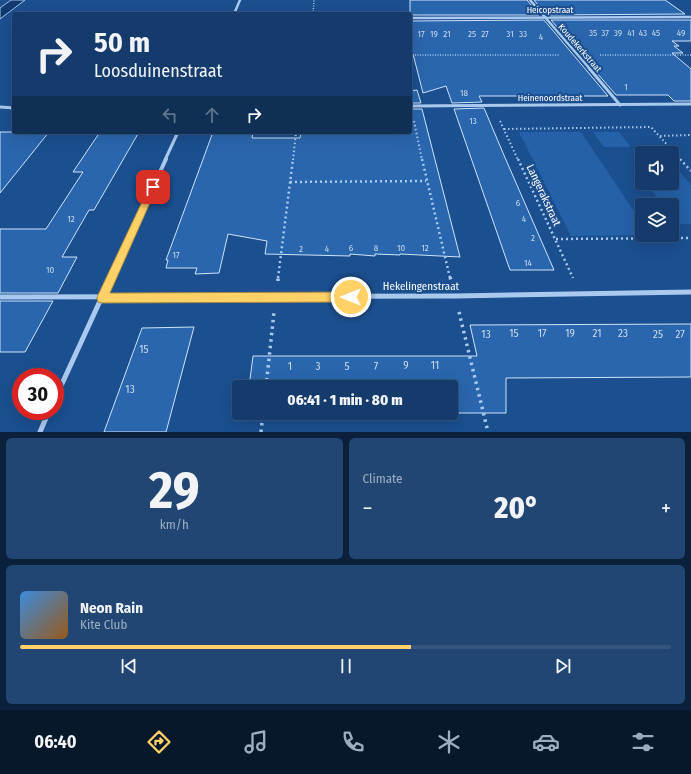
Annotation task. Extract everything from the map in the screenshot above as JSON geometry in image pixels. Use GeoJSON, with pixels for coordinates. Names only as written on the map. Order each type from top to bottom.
{"type":"FeatureCollection","features":[{"type":"Feature","properties":{"kind":"street"},"geometry":{"type":"LineString","coordinates":[[235,12],[240,0]]}},
{"type":"Feature","properties":{"kind":"street","name":"Koudekerkstraat"},"geometry":{"type":"LineString","coordinates":[[530,0],[620,105]]}},
{"type":"Feature","properties":{"kind":"street","name":"Heicopstraat"},"geometry":{"type":"LineString","coordinates":[[412,18],[691,17]]}},
{"type":"Feature","properties":{"kind":"street","name":"Heinenoordstraat"},"geometry":{"type":"LineString","coordinates":[[412,106],[691,104]]}},
{"type":"Feature","properties":{"kind":"street"},"geometry":{"type":"LineString","coordinates":[[0,108],[12,108]]}},
{"type":"Feature","properties":{"kind":"street"},"geometry":{"type":"LineString","coordinates":[[64,380],[177,134]]}},
{"type":"Feature","properties":{"kind":"street","name":"Hekelingenstraat"},"geometry":{"type":"LineString","coordinates":[[0,298],[455,296],[691,292]]}},
{"type":"Feature","properties":{"kind":"street"},"geometry":{"type":"LineString","coordinates":[[40,432],[46,420]]}},
{"type":"Feature","properties":{"kind":"path"},"geometry":{"type":"LineString","coordinates":[[312,12],[314,0]]}},
{"type":"Feature","properties":{"kind":"path"},"geometry":{"type":"LineString","coordinates":[[412,56],[691,56]]}},
{"type":"Feature","properties":{"kind":"path","name":"Langerakstraat"},"geometry":{"type":"LineString","coordinates":[[491,105],[504,129],[580,293]]}},
{"type":"Feature","properties":{"kind":"path"},"geometry":{"type":"LineString","coordinates":[[412,115],[426,181],[488,432]]}},
{"type":"Feature","properties":{"kind":"path"},"geometry":{"type":"LineString","coordinates":[[504,129],[651,127],[691,171]]}},
{"type":"Feature","properties":{"kind":"path"},"geometry":{"type":"LineString","coordinates":[[267,380],[296,134]]}},
{"type":"Feature","properties":{"kind":"path"},"geometry":{"type":"LineString","coordinates":[[659,136],[691,135]]}},
{"type":"Feature","properties":{"kind":"path"},"geometry":{"type":"LineString","coordinates":[[290,182],[426,181]]}},
{"type":"Feature","properties":{"kind":"path"},"geometry":{"type":"LineString","coordinates":[[555,239],[691,238]]}},
{"type":"Feature","properties":{"kind":"path"},"geometry":{"type":"LineString","coordinates":[[261,432],[262,420]]}},
{"type":"Feature","properties":{"kind":"shaded area"},"geometry":{"type":"Polygon","coordinates":[[[11,0],[25,0],[0,19],[0,8],[11,0]]]}},
{"type":"Feature","properties":{"kind":"shaded area"},"geometry":{"type":"Polygon","coordinates":[[[519,132],[581,132],[635,213],[635,235],[571,236],[519,132]]]}},
{"type":"Feature","properties":{"kind":"shaded area"},"geometry":{"type":"Polygon","coordinates":[[[593,132],[619,132],[631,147],[604,147],[593,132]]]}},
{"type":"Feature","properties":{"kind":"shaded area"},"geometry":{"type":"Polygon","coordinates":[[[679,171],[691,185],[691,224],[679,224],[679,198],[658,198],[651,190],[679,190],[679,171]]]}},
{"type":"Feature","properties":{"kind":"building"},"geometry":{"type":"Polygon","coordinates":[[[410,0],[527,0],[539,15],[412,15],[412,12],[410,12],[410,0]]]}},
{"type":"Feature","properties":{"kind":"building"},"geometry":{"type":"Polygon","coordinates":[[[534,0],[665,0],[685,14],[546,15],[534,0]]]}},
{"type":"Feature","properties":{"kind":"building"},"geometry":{"type":"Polygon","coordinates":[[[544,20],[608,96],[479,96],[482,102],[452,103],[446,86],[423,93],[412,54],[412,21],[544,20]]]}},
{"type":"Feature","properties":{"kind":"building"},"geometry":{"type":"Polygon","coordinates":[[[551,20],[691,20],[691,41],[672,41],[679,46],[674,46],[683,53],[672,53],[691,69],[691,101],[674,101],[668,95],[616,95],[551,20]]]}},
{"type":"Feature","properties":{"kind":"building"},"geometry":{"type":"Polygon","coordinates":[[[417,90],[421,103],[412,103],[412,91],[417,90]]]}},
{"type":"Feature","properties":{"kind":"building"},"geometry":{"type":"Polygon","coordinates":[[[484,108],[554,270],[510,270],[454,109],[484,108]]]}},
{"type":"Feature","properties":{"kind":"building"},"geometry":{"type":"Polygon","coordinates":[[[412,109],[422,109],[460,257],[400,254],[375,254],[375,256],[350,254],[350,256],[265,254],[267,241],[228,234],[219,273],[195,274],[197,268],[166,268],[168,260],[166,260],[212,134],[253,134],[252,138],[300,138],[301,134],[412,134],[412,109]]]}},
{"type":"Feature","properties":{"kind":"building"},"geometry":{"type":"Polygon","coordinates":[[[0,132],[12,132],[12,134],[47,134],[0,193],[0,132]]]}},
{"type":"Feature","properties":{"kind":"building"},"geometry":{"type":"Polygon","coordinates":[[[99,134],[138,134],[94,210],[89,210],[62,257],[77,257],[58,293],[0,293],[0,229],[46,229],[83,172],[73,172],[99,134]]]}},
{"type":"Feature","properties":{"kind":"building"},"geometry":{"type":"Polygon","coordinates":[[[0,301],[53,301],[25,352],[0,352],[0,301]]]}},
{"type":"Feature","properties":{"kind":"building"},"geometry":{"type":"Polygon","coordinates":[[[691,324],[691,377],[506,378],[506,413],[458,413],[458,380],[250,380],[253,356],[477,356],[470,325],[691,324]]]}},
{"type":"Feature","properties":{"kind":"building"},"geometry":{"type":"Polygon","coordinates":[[[194,327],[166,432],[104,432],[142,328],[194,327]]]}},
{"type":"Feature","properties":{"kind":"route"},"geometry":{"type":"LineString","coordinates":[[153,187],[102,298],[351,297]]}}]}
